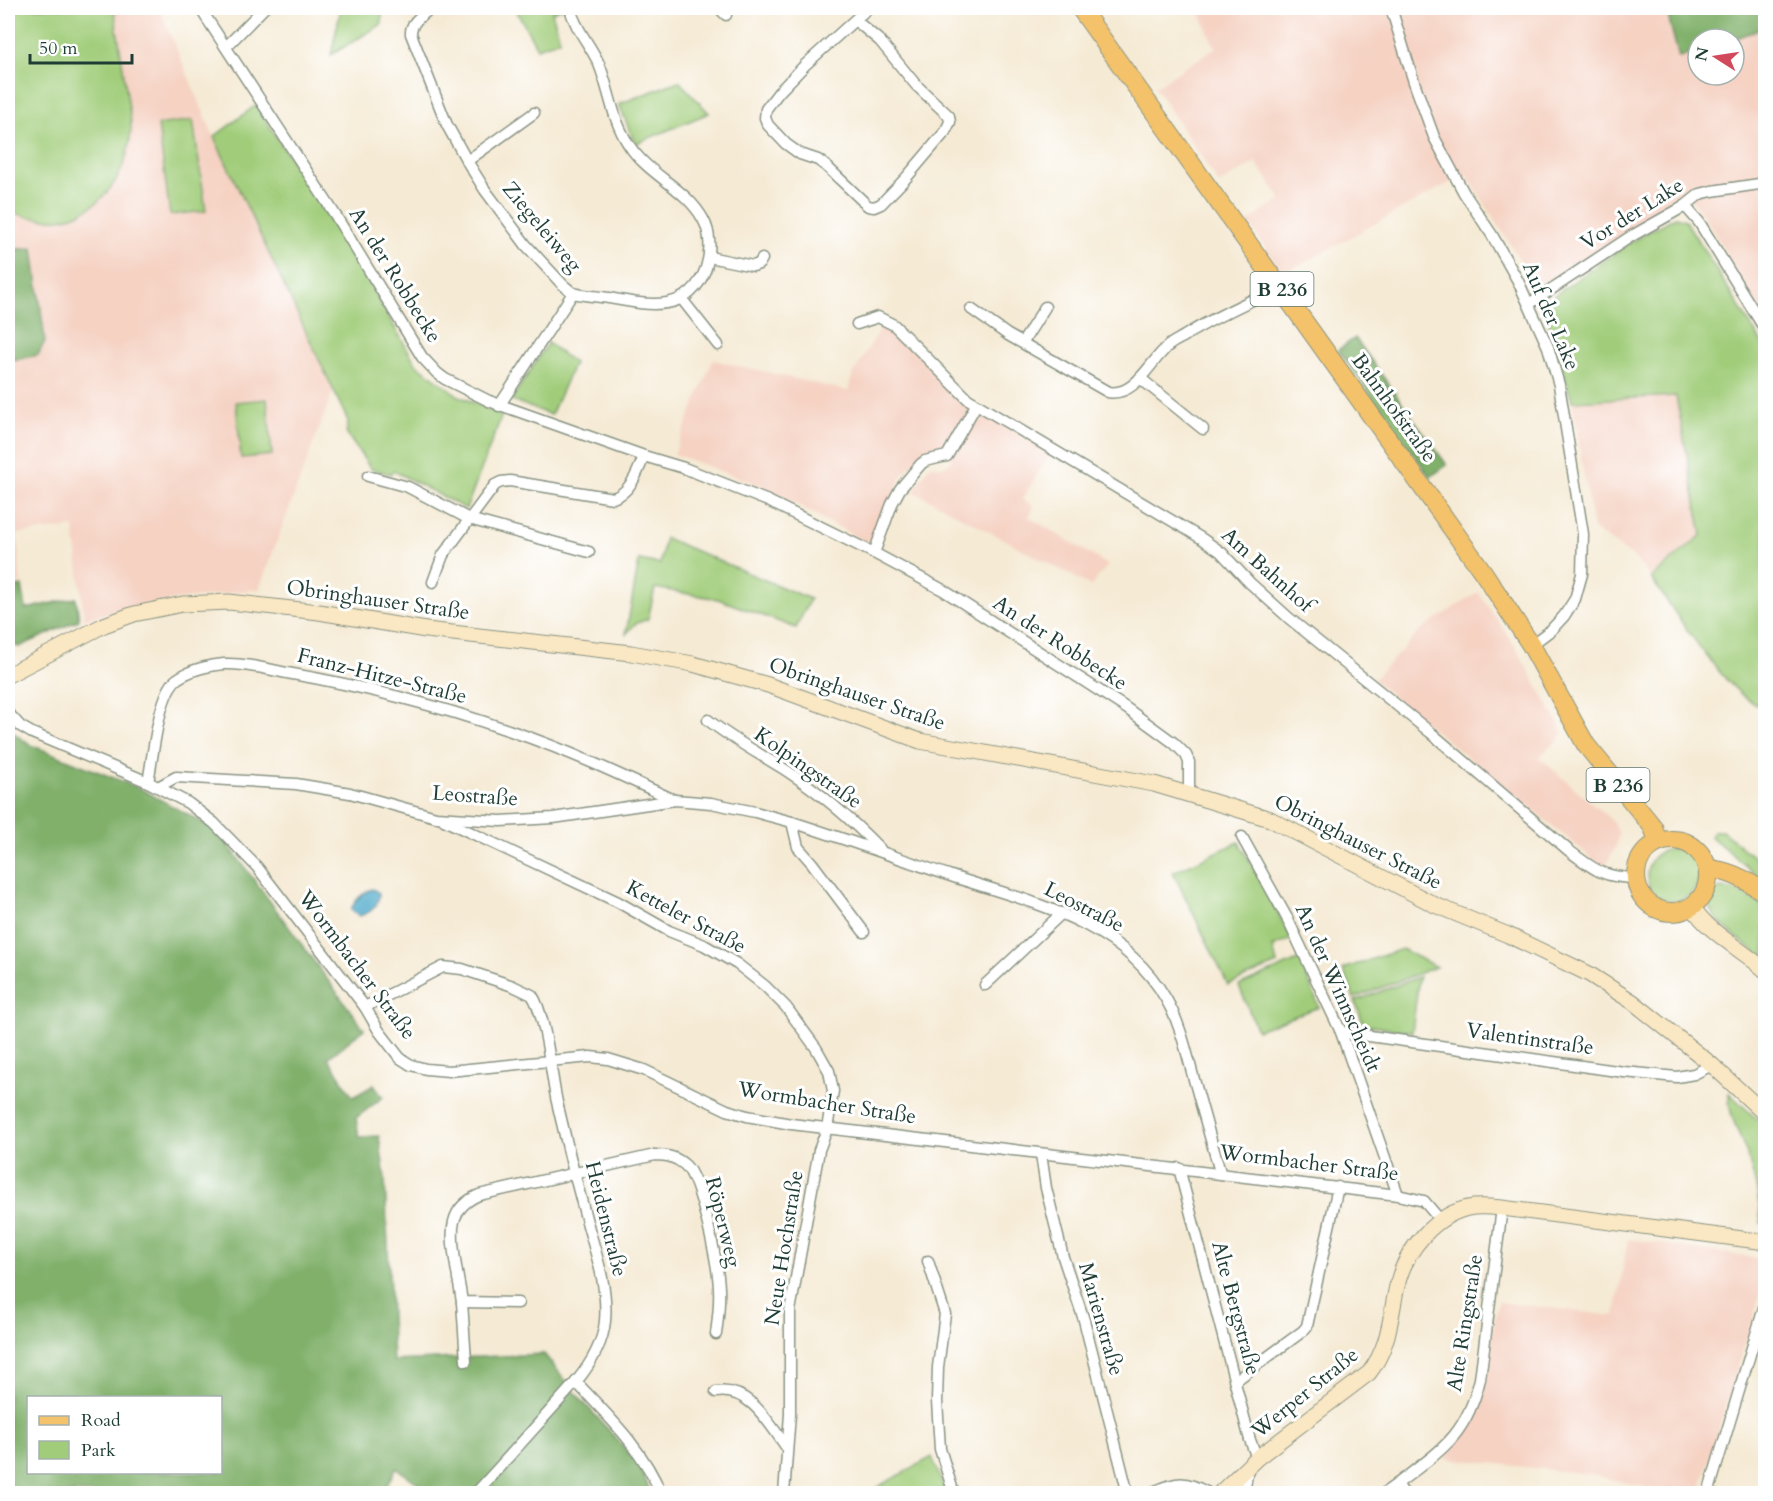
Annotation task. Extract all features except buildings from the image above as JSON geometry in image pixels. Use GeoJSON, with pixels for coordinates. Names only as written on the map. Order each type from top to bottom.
{"type":"FeatureCollection","features":[{"type":"Feature","properties":{"kind":"main road","name":"Bahnhofstraße"},"geometry":{"type":"LineString","coordinates":[[1080,8],[1483,572],[1531,645],[1586,745],[1653,827],[1658,842]]}},
{"type":"Feature","properties":{"kind":"main road"},"geometry":{"type":"LineString","coordinates":[[1669,839],[1689,843],[1698,850],[1708,869],[1705,891],[1692,906],[1684,910],[1672,912],[1653,906],[1639,892],[1636,878],[1637,866],[1649,848],[1658,842],[1669,839]]}},
{"type":"Feature","properties":{"kind":"main road"},"geometry":{"type":"LineString","coordinates":[[1708,869],[1718,869],[1740,877],[1766,894]]}},
{"type":"Feature","properties":{"kind":"street","name":"An der Robbecke"},"geometry":{"type":"LineString","coordinates":[[200,8],[334,213],[423,357],[437,373],[499,406],[684,468],[768,501],[943,590],[1126,708],[1174,743],[1186,755],[1189,762],[1189,794]]}},
{"type":"Feature","properties":{"kind":"street"},"geometry":{"type":"LineString","coordinates":[[226,47],[264,8]]}},
{"type":"Feature","properties":{"kind":"street","name":"Ziegeleiweg"},"geometry":{"type":"LineString","coordinates":[[431,8],[415,22],[411,34],[447,125],[485,190],[521,238],[562,284],[573,293],[499,406]]}},
{"type":"Feature","properties":{"kind":"street"},"geometry":{"type":"LineString","coordinates":[[570,8],[577,29],[599,65],[612,111],[625,140],[644,163],[698,212],[708,232],[709,257],[696,286],[681,298],[665,304],[645,305],[573,293]]}},
{"type":"Feature","properties":{"kind":"street"},"geometry":{"type":"LineString","coordinates":[[855,20],[880,41],[916,85],[949,116],[950,122],[945,132],[906,178],[881,204],[874,207],[868,206],[818,160],[793,150],[768,125],[765,118],[766,110],[779,92],[805,65],[868,8]]}},
{"type":"Feature","properties":{"kind":"street","name":"Auf der Lake"},"geometry":{"type":"LineString","coordinates":[[1391,8],[1434,137],[1464,193],[1505,256],[1550,353],[1559,385],[1575,482],[1583,551],[1579,588],[1570,608],[1557,626],[1531,645]]}},
{"type":"Feature","properties":{"kind":"street"},"geometry":{"type":"LineString","coordinates":[[467,161],[534,113]]}},
{"type":"Feature","properties":{"kind":"street","name":"Vor der Lake"},"geometry":{"type":"LineString","coordinates":[[1529,304],[1630,237],[1685,206],[1700,194],[1766,183]]}},
{"type":"Feature","properties":{"kind":"street"},"geometry":{"type":"LineString","coordinates":[[1685,206],[1699,222],[1766,331]]}},
{"type":"Feature","properties":{"kind":"street"},"geometry":{"type":"LineString","coordinates":[[709,257],[753,266],[759,264],[762,259]]}},
{"type":"Feature","properties":{"kind":"street"},"geometry":{"type":"LineString","coordinates":[[971,309],[1008,335],[1108,392],[1117,393],[1124,391],[1140,378],[1167,347],[1219,315],[1280,286]]}},
{"type":"Feature","properties":{"kind":"street"},"geometry":{"type":"LineString","coordinates":[[681,298],[718,345]]}},
{"type":"Feature","properties":{"kind":"street"},"geometry":{"type":"LineString","coordinates":[[1023,342],[1045,307]]}},
{"type":"Feature","properties":{"kind":"street","name":"Am Bahnhof"},"geometry":{"type":"LineString","coordinates":[[857,324],[878,317],[894,325],[976,405],[1149,506],[1221,552],[1250,583],[1290,619],[1430,732],[1567,849],[1604,874],[1619,878],[1636,878]]}},
{"type":"Feature","properties":{"kind":"street"},"geometry":{"type":"LineString","coordinates":[[1140,378],[1203,429]]}},
{"type":"Feature","properties":{"kind":"street"},"geometry":{"type":"LineString","coordinates":[[874,553],[900,489],[925,461],[947,456],[976,405]]}},
{"type":"Feature","properties":{"kind":"street"},"geometry":{"type":"LineString","coordinates":[[433,582],[443,555],[495,485],[510,481],[606,498],[619,496],[635,477],[644,456]]}},
{"type":"Feature","properties":{"kind":"street"},"geometry":{"type":"LineString","coordinates":[[368,476],[408,487],[469,519],[589,552]]}},
{"type":"Feature","properties":{"kind":"street","name":"Obringhauser Straße"},"geometry":{"type":"LineString","coordinates":[[8,675],[104,624],[134,614],[183,604],[245,603],[319,612],[426,630],[631,653],[693,664],[768,685],[920,741],[1154,784],[1270,819],[1435,905],[1566,962],[1633,1002],[1712,1065],[1766,1114]]}},
{"type":"Feature","properties":{"kind":"street","name":"Franz-Hitze-Straße"},"geometry":{"type":"LineString","coordinates":[[153,785],[162,706],[169,689],[186,674],[226,664],[263,668],[349,685],[466,717],[512,731],[607,768],[675,800]]}},
{"type":"Feature","properties":{"kind":"street","name":"Wormbacher Straße"},"geometry":{"type":"LineString","coordinates":[[8,713],[20,726],[32,733],[153,785],[188,803],[201,813],[239,847],[257,867],[365,1008],[389,1046],[400,1058],[411,1065],[449,1071],[590,1057],[624,1063],[644,1070],[727,1110],[747,1116],[827,1129],[1220,1172],[1398,1195],[1424,1201],[1442,1221]]}},
{"type":"Feature","properties":{"kind":"street","name":"Kolpingstraße"},"geometry":{"type":"LineString","coordinates":[[708,720],[730,738],[787,772],[827,800],[852,820],[883,851]]}},
{"type":"Feature","properties":{"kind":"street","name":"Leostraße"},"geometry":{"type":"LineString","coordinates":[[153,785],[176,777],[296,784],[350,794],[436,817],[501,821],[542,818],[675,800],[711,803],[792,822],[1062,913],[1098,931],[1131,954],[1148,972],[1167,1001],[1185,1046],[1220,1172]]}},
{"type":"Feature","properties":{"kind":"street","name":"Ketteler Straße"},"geometry":{"type":"LineString","coordinates":[[436,817],[618,902],[669,931],[704,945],[737,964],[765,986],[786,1007],[816,1047],[829,1071],[833,1091],[827,1129]]}},
{"type":"Feature","properties":{"kind":"street"},"geometry":{"type":"LineString","coordinates":[[792,822],[798,847],[864,932]]}},
{"type":"Feature","properties":{"kind":"street","name":"An der Winnscheidt"},"geometry":{"type":"LineString","coordinates":[[1242,837],[1287,918],[1341,1032],[1398,1195]]}},
{"type":"Feature","properties":{"kind":"street"},"geometry":{"type":"LineString","coordinates":[[1692,906],[1707,926],[1739,948],[1766,971]]}},
{"type":"Feature","properties":{"kind":"street"},"geometry":{"type":"LineString","coordinates":[[985,985],[1062,913]]}},
{"type":"Feature","properties":{"kind":"street","name":"Heidenstraße"},"geometry":{"type":"LineString","coordinates":[[365,1008],[443,966],[462,969],[513,986],[532,995],[550,1060],[574,1174],[603,1280],[605,1323],[591,1362],[576,1382],[475,1494]]}},
{"type":"Feature","properties":{"kind":"street","name":"Valentinstraße"},"geometry":{"type":"LineString","coordinates":[[1341,1032],[1624,1072],[1677,1077],[1694,1074],[1712,1065]]}},
{"type":"Feature","properties":{"kind":"street","name":"Neue Hochstraße"},"geometry":{"type":"LineString","coordinates":[[784,1494],[790,1402],[790,1311],[819,1150],[827,1129]]}},
{"type":"Feature","properties":{"kind":"street","name":"Marienstraße"},"geometry":{"type":"LineString","coordinates":[[1041,1154],[1046,1188],[1063,1257],[1084,1320],[1128,1494]]}},
{"type":"Feature","properties":{"kind":"street","name":"Röperweg"},"geometry":{"type":"LineString","coordinates":[[574,1174],[656,1155],[675,1158],[685,1165],[694,1179],[715,1255],[719,1288],[716,1334]]}},
{"type":"Feature","properties":{"kind":"street","name":"Alte Bergstraße"},"geometry":{"type":"LineString","coordinates":[[1179,1168],[1253,1448],[1253,1462]]}},
{"type":"Feature","properties":{"kind":"street"},"geometry":{"type":"LineString","coordinates":[[466,1361],[462,1302],[452,1230],[453,1222],[462,1206],[479,1196],[574,1174]]}},
{"type":"Feature","properties":{"kind":"street"},"geometry":{"type":"LineString","coordinates":[[1235,1381],[1307,1326],[1338,1187]]}},
{"type":"Feature","properties":{"kind":"street"},"geometry":{"type":"LineString","coordinates":[[1442,1221],[1457,1212],[1473,1208],[1502,1208],[1766,1242]]}},
{"type":"Feature","properties":{"kind":"street","name":"Alte Ringstraße"},"geometry":{"type":"LineString","coordinates":[[1383,1494],[1401,1489],[1451,1441],[1466,1419],[1480,1378],[1502,1208]]}},
{"type":"Feature","properties":{"kind":"street","name":"Werper Straße"},"geometry":{"type":"LineString","coordinates":[[1219,1494],[1253,1462],[1354,1386],[1377,1363],[1388,1339],[1402,1270],[1418,1242],[1442,1221]]}},
{"type":"Feature","properties":{"kind":"street"},"geometry":{"type":"LineString","coordinates":[[928,1261],[945,1314],[938,1367],[937,1401],[940,1449],[954,1494]]}},
{"type":"Feature","properties":{"kind":"street"},"geometry":{"type":"LineString","coordinates":[[1708,1494],[1766,1301]]}},
{"type":"Feature","properties":{"kind":"street"},"geometry":{"type":"LineString","coordinates":[[462,1302],[518,1303]]}},
{"type":"Feature","properties":{"kind":"street"},"geometry":{"type":"LineString","coordinates":[[576,1382],[646,1463],[661,1494]]}},
{"type":"Feature","properties":{"kind":"street"},"geometry":{"type":"LineString","coordinates":[[716,1392],[732,1392],[753,1405],[787,1448]]}},
{"type":"Feature","properties":{"kind":"street","name":"Werper Straße"},"geometry":{"type":"LineString","coordinates":[[1244,1494],[1253,1462]]}},
{"type":"Feature","properties":{"kind":"street"},"geometry":{"type":"LineString","coordinates":[[1148,1494],[1183,1482],[1192,1484],[1210,1494]]}},
{"type":"Feature","properties":{"kind":"shaded area"},"geometry":{"type":"Polygon","coordinates":[[[8,8],[159,8],[214,137],[333,391],[259,589],[140,605],[84,619],[74,527],[17,534],[21,583],[8,585],[8,8]]]}},
{"type":"Feature","properties":{"kind":"shaded area"},"geometry":{"type":"Polygon","coordinates":[[[1198,8],[1666,8],[1679,58],[1686,56],[1686,87],[1746,87],[1746,34],[1765,27],[1765,318],[1700,210],[1689,197],[1537,287],[1466,174],[1283,274],[1248,222],[1281,199],[1256,162],[1219,184],[1155,87],[1215,48],[1198,8]]]}},
{"type":"Feature","properties":{"kind":"shaded area"},"geometry":{"type":"Polygon","coordinates":[[[883,324],[895,332],[962,400],[1050,454],[1022,499],[1034,506],[1029,517],[1108,565],[1091,586],[913,491],[930,465],[943,467],[953,460],[932,446],[904,472],[871,545],[765,487],[674,454],[713,360],[848,391],[852,376],[883,324]]]}},
{"type":"Feature","properties":{"kind":"shaded area"},"geometry":{"type":"Polygon","coordinates":[[[1676,396],[1702,536],[1651,578],[1634,557],[1593,529],[1572,401],[1676,396]]]}},
{"type":"Feature","properties":{"kind":"shaded area"},"geometry":{"type":"Polygon","coordinates":[[[1478,592],[1515,646],[1564,734],[1539,757],[1611,820],[1619,833],[1616,846],[1604,868],[1373,680],[1423,628],[1478,592]]]}},
{"type":"Feature","properties":{"kind":"shaded area"},"geometry":{"type":"Polygon","coordinates":[[[1628,1239],[1757,1258],[1765,1279],[1699,1493],[1672,1493],[1588,1474],[1445,1458],[1467,1430],[1483,1391],[1498,1302],[1615,1316],[1628,1239]]]}},
{"type":"Feature","properties":{"kind":"green space"},"geometry":{"type":"Polygon","coordinates":[[[8,8],[114,8],[131,122],[130,141],[118,176],[108,191],[95,204],[80,213],[63,218],[43,219],[29,217],[8,209],[8,8]]]}},
{"type":"Feature","properties":{"kind":"green space"},"geometry":{"type":"Polygon","coordinates":[[[341,8],[382,8],[382,24],[331,55],[341,8]]]}},
{"type":"Feature","properties":{"kind":"green space"},"geometry":{"type":"Polygon","coordinates":[[[515,8],[563,8],[552,12],[560,40],[537,48],[515,8]]]}},
{"type":"Feature","properties":{"kind":"green space"},"geometry":{"type":"Polygon","coordinates":[[[1666,8],[1707,8],[1708,10],[1765,8],[1765,27],[1746,34],[1746,27],[1686,27],[1686,56],[1679,58],[1666,8]]]}},
{"type":"Feature","properties":{"kind":"green space"},"geometry":{"type":"Polygon","coordinates":[[[679,81],[709,113],[635,144],[619,104],[679,81]]]}},
{"type":"Feature","properties":{"kind":"green space"},"geometry":{"type":"Polygon","coordinates":[[[256,105],[356,261],[416,364],[459,396],[502,415],[466,509],[394,471],[391,474],[371,469],[346,433],[348,421],[214,137],[256,105]]]}},
{"type":"Feature","properties":{"kind":"green space"},"geometry":{"type":"Polygon","coordinates":[[[193,120],[206,211],[170,215],[158,125],[193,120]]]}},
{"type":"Feature","properties":{"kind":"green space"},"geometry":{"type":"Polygon","coordinates":[[[1675,217],[1685,220],[1765,348],[1765,708],[1751,702],[1736,690],[1720,672],[1651,578],[1702,535],[1676,396],[1572,401],[1543,303],[1631,242],[1675,217]]]}},
{"type":"Feature","properties":{"kind":"green space"},"geometry":{"type":"Polygon","coordinates":[[[33,248],[45,341],[38,355],[15,360],[8,352],[8,250],[33,248]]]}},
{"type":"Feature","properties":{"kind":"green space"},"geometry":{"type":"Polygon","coordinates":[[[1355,338],[1447,465],[1430,477],[1338,350],[1355,338]]]}},
{"type":"Feature","properties":{"kind":"green space"},"geometry":{"type":"Polygon","coordinates":[[[548,343],[574,363],[551,415],[511,400],[548,343]]]}},
{"type":"Feature","properties":{"kind":"green space"},"geometry":{"type":"Polygon","coordinates":[[[267,399],[272,455],[241,458],[236,402],[267,399]]]}},
{"type":"Feature","properties":{"kind":"green space"},"geometry":{"type":"Polygon","coordinates":[[[665,538],[810,599],[796,628],[718,599],[655,588],[648,619],[635,624],[626,634],[639,560],[660,564],[665,538]]]}},
{"type":"Feature","properties":{"kind":"green space"},"geometry":{"type":"Polygon","coordinates":[[[22,586],[26,609],[76,598],[79,620],[19,647],[8,643],[8,588],[22,586]]]}},
{"type":"Feature","properties":{"kind":"green space"},"geometry":{"type":"Polygon","coordinates":[[[8,729],[31,745],[139,788],[218,831],[364,1029],[328,1058],[353,1097],[374,1085],[383,1097],[356,1118],[359,1137],[379,1136],[385,1178],[393,1361],[544,1354],[639,1464],[651,1493],[432,1493],[396,1468],[383,1493],[8,1493],[8,729]]]}},
{"type":"Feature","properties":{"kind":"green space"},"geometry":{"type":"Polygon","coordinates":[[[1714,831],[1722,831],[1765,866],[1765,882],[1710,836],[1714,831]]]}},
{"type":"Feature","properties":{"kind":"green space"},"geometry":{"type":"Polygon","coordinates":[[[1239,842],[1292,939],[1273,947],[1277,964],[1228,985],[1173,872],[1239,842]]]}},
{"type":"Feature","properties":{"kind":"green space"},"geometry":{"type":"Polygon","coordinates":[[[1673,849],[1687,853],[1695,861],[1699,875],[1695,889],[1687,897],[1673,901],[1659,897],[1651,889],[1647,875],[1651,861],[1659,853],[1673,849]]]}},
{"type":"Feature","properties":{"kind":"green space"},"geometry":{"type":"Polygon","coordinates":[[[1721,888],[1745,894],[1765,909],[1765,959],[1735,936],[1713,915],[1708,904],[1710,895],[1721,888]]]}},
{"type":"Feature","properties":{"kind":"green space"},"geometry":{"type":"Polygon","coordinates":[[[1402,949],[1436,967],[1354,998],[1343,969],[1402,949]]]}},
{"type":"Feature","properties":{"kind":"green space"},"geometry":{"type":"Polygon","coordinates":[[[1300,959],[1319,1007],[1257,1030],[1239,986],[1300,959]]]}},
{"type":"Feature","properties":{"kind":"green space"},"geometry":{"type":"Polygon","coordinates":[[[1419,977],[1412,1032],[1364,1025],[1355,1001],[1419,977]]]}},
{"type":"Feature","properties":{"kind":"green space"},"geometry":{"type":"Polygon","coordinates":[[[1729,1093],[1765,1127],[1765,1224],[1761,1223],[1755,1180],[1732,1117],[1729,1093]]]}},
{"type":"Feature","properties":{"kind":"green space"},"geometry":{"type":"Polygon","coordinates":[[[932,1457],[946,1493],[879,1493],[877,1487],[932,1457]]]}},
{"type":"Feature","properties":{"kind":"water"},"geometry":{"type":"Polygon","coordinates":[[[373,889],[379,893],[378,902],[373,909],[359,916],[351,910],[360,897],[373,889]]]}}]}
